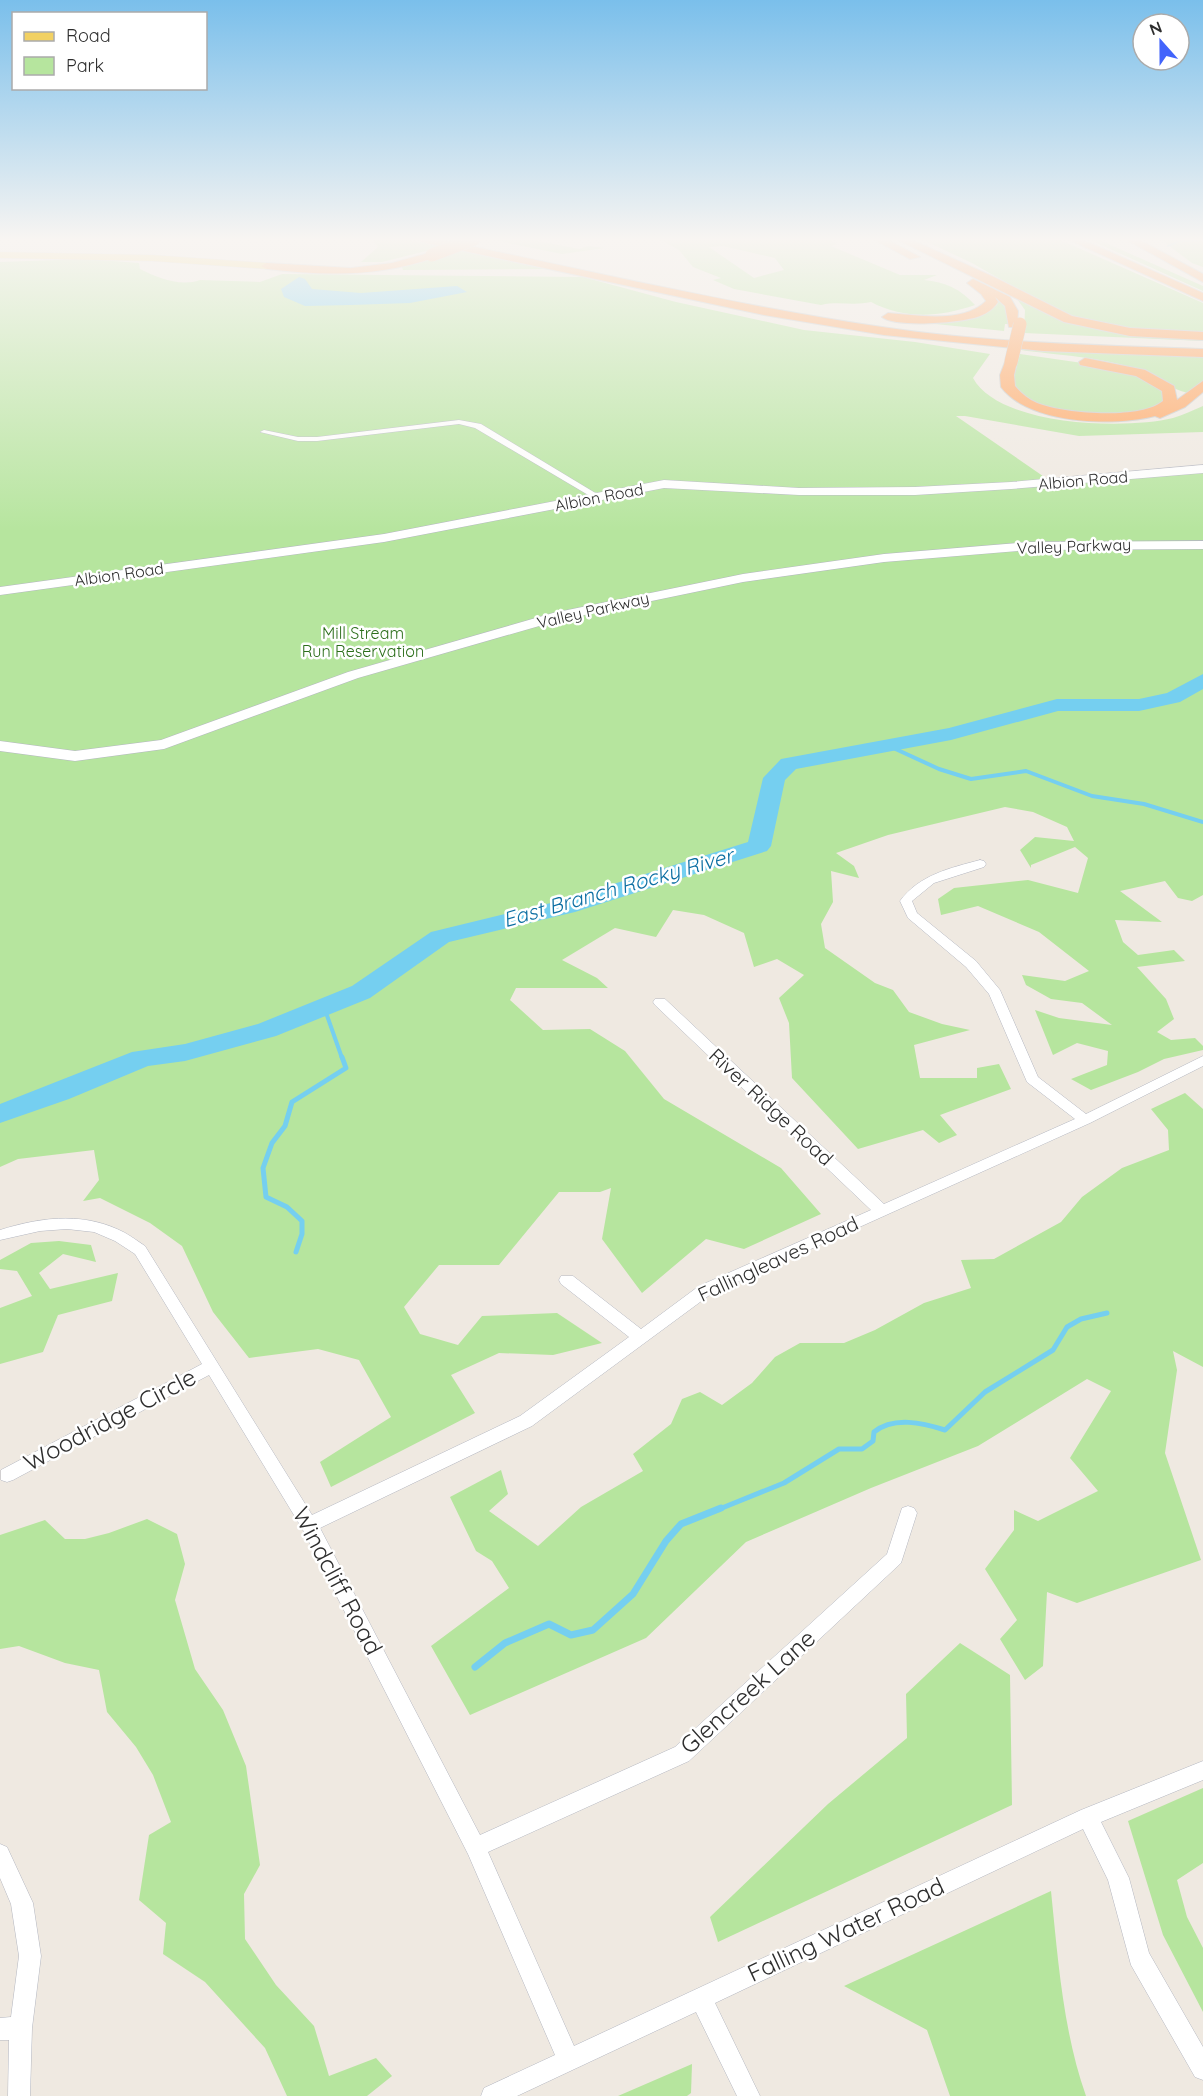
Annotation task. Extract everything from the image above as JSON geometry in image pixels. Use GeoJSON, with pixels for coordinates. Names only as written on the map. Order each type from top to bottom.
{"type":"FeatureCollection","features":[{"type":"Feature","properties":{"kind":"highway"},"geometry":{"type":"LineString","coordinates":[[921,337],[1121,368],[1151,376],[1164,384],[1172,395],[1167,405],[1159,410],[1128,417],[1098,418],[1053,413],[1026,403],[1008,387],[1008,361],[1013,337]]}},
{"type":"Feature","properties":{"kind":"highway"},"geometry":{"type":"LineString","coordinates":[[946,337],[1043,346],[1203,353]]}},
{"type":"Feature","properties":{"kind":"highway"},"geometry":{"type":"LineString","coordinates":[[1036,337],[1203,345]]}},
{"type":"Feature","properties":{"kind":"highway"},"geometry":{"type":"LineString","coordinates":[[1008,361],[999,375],[1000,389],[1007,397],[1035,411],[1064,418],[1113,421],[1147,418],[1172,409],[1203,386]]}},
{"type":"Feature","properties":{"kind":"street"},"geometry":{"type":"LineString","coordinates":[[264,432],[298,439],[317,439],[459,422],[477,426],[598,497]]}},
{"type":"Feature","properties":{"kind":"street","name":"Albion Road"},"geometry":{"type":"LineString","coordinates":[[0,591],[384,538],[664,484],[703,482],[815,492],[934,491],[1024,486],[1203,469]]}},
{"type":"Feature","properties":{"kind":"street","name":"Valley Parkway"},"geometry":{"type":"LineString","coordinates":[[0,746],[75,756],[164,744],[353,675],[501,632],[558,616],[743,578],[884,558],[1029,546],[1203,545]]}},
{"type":"Feature","properties":{"kind":"street"},"geometry":{"type":"LineString","coordinates":[[980,864],[930,880],[915,889],[906,902],[912,915],[971,964],[995,993],[1032,1079],[1085,1120]]}},
{"type":"Feature","properties":{"kind":"street","name":"River Ridge Road"},"geometry":{"type":"LineString","coordinates":[[660,1002],[882,1211]]}},
{"type":"Feature","properties":{"kind":"street","name":"Fallingleaves Road"},"geometry":{"type":"LineString","coordinates":[[309,1525],[526,1420],[705,1290],[1085,1120],[1203,1060]]}},
{"type":"Feature","properties":{"kind":"street","name":"Windcliff Road"},"geometry":{"type":"LineString","coordinates":[[0,1235],[26,1227],[68,1223],[108,1231],[140,1250],[309,1525],[475,1847],[569,2060]]}},
{"type":"Feature","properties":{"kind":"street"},"geometry":{"type":"LineString","coordinates":[[567,1280],[640,1337]]}},
{"type":"Feature","properties":{"kind":"street","name":"Woodridge Circle"},"geometry":{"type":"LineString","coordinates":[[7,1475],[212,1366]]}},
{"type":"Feature","properties":{"kind":"street","name":"Glencreek Lane"},"geometry":{"type":"LineString","coordinates":[[475,1847],[682,1754],[895,1558],[908,1513]]}},
{"type":"Feature","properties":{"kind":"street","name":"Falling Water Road"},"geometry":{"type":"LineString","coordinates":[[492,2096],[1088,1817],[1203,1770]]}},
{"type":"Feature","properties":{"kind":"street"},"geometry":{"type":"LineString","coordinates":[[1088,1817],[1118,1878],[1139,1957],[1203,2069]]}},
{"type":"Feature","properties":{"kind":"street"},"geometry":{"type":"LineString","coordinates":[[0,1854],[22,1903],[30,1956],[11,2029],[19,2096]]}},
{"type":"Feature","properties":{"kind":"street"},"geometry":{"type":"LineString","coordinates":[[701,1998],[749,2096]]}},
{"type":"Feature","properties":{"kind":"green space","name":"Mill Stream Run Reservation"},"geometry":{"type":"Polygon","coordinates":[[[0,337],[867,337],[990,354],[973,378],[987,394],[1008,406],[1035,415],[1064,420],[1125,424],[1173,418],[1203,406],[1203,432],[1079,436],[956,416],[1053,483],[1203,469],[1203,895],[1192,901],[1178,898],[1165,881],[1120,891],[1162,922],[1115,920],[1123,942],[1138,955],[1174,950],[1185,961],[1137,967],[1166,999],[1174,1019],[1157,1032],[1171,1040],[1195,1038],[1203,1046],[1203,1050],[1164,1059],[1138,1072],[1091,1090],[1071,1079],[1107,1065],[1108,1051],[1077,1043],[1053,1055],[1035,1010],[1059,1018],[1112,1025],[1082,1003],[1051,999],[1026,985],[1022,975],[1065,981],[1089,971],[1039,932],[978,906],[941,915],[938,899],[954,888],[1028,880],[1078,893],[1088,858],[1075,847],[1031,865],[1031,868],[1020,850],[1035,837],[1074,841],[1067,827],[1033,812],[1005,807],[888,835],[836,853],[854,866],[859,878],[831,871],[833,902],[821,924],[825,948],[875,983],[893,990],[909,1012],[942,1024],[970,1030],[914,1045],[920,1078],[977,1078],[977,1068],[999,1064],[1011,1089],[940,1115],[957,1135],[939,1143],[923,1130],[858,1149],[792,1078],[789,1023],[779,998],[804,975],[777,959],[754,967],[744,933],[704,915],[673,910],[656,937],[615,928],[562,960],[597,978],[608,988],[516,988],[510,1000],[543,1030],[590,1029],[625,1051],[664,1099],[781,1168],[821,1214],[744,1249],[706,1239],[642,1293],[602,1239],[611,1188],[600,1192],[559,1192],[499,1265],[439,1265],[404,1307],[420,1334],[458,1345],[482,1316],[557,1313],[602,1343],[553,1355],[499,1353],[451,1375],[475,1413],[331,1487],[320,1462],[391,1417],[359,1360],[318,1349],[249,1358],[213,1312],[182,1246],[150,1223],[100,1198],[83,1201],[99,1180],[94,1150],[18,1159],[0,1167],[0,337]]]}},
{"type":"Feature","properties":{"kind":"green space"},"geometry":{"type":"Polygon","coordinates":[[[1109,337],[1193,337],[1203,338],[1203,341],[1109,337]]]}},
{"type":"Feature","properties":{"kind":"green space"},"geometry":{"type":"Polygon","coordinates":[[[1022,347],[1203,357],[1203,382],[1188,393],[1120,364],[1021,350],[1022,347]]]}},
{"type":"Feature","properties":{"kind":"green space"},"geometry":{"type":"Polygon","coordinates":[[[1020,354],[1124,369],[1164,388],[1165,400],[1137,412],[1103,415],[1068,412],[1037,405],[1014,389],[1013,380],[1020,354]]]}},
{"type":"Feature","properties":{"kind":"green space"},"geometry":{"type":"Polygon","coordinates":[[[1185,1093],[1203,1109],[1203,1367],[1173,1351],[1177,1370],[1165,1453],[1201,1560],[1077,1603],[1047,1592],[1043,1666],[1025,1680],[1000,1639],[1017,1620],[985,1569],[1014,1530],[1014,1510],[1038,1521],[1098,1491],[1070,1458],[1111,1391],[1087,1379],[978,1446],[871,1488],[746,1542],[646,1638],[470,1715],[431,1646],[509,1588],[492,1561],[476,1551],[450,1497],[501,1470],[508,1494],[489,1511],[538,1546],[581,1507],[643,1471],[633,1454],[671,1424],[682,1399],[700,1392],[722,1405],[752,1383],[775,1357],[800,1343],[844,1343],[875,1330],[924,1303],[971,1288],[961,1260],[994,1259],[1061,1222],[1082,1197],[1122,1168],[1169,1150],[1168,1130],[1151,1109],[1185,1093]]]}},
{"type":"Feature","properties":{"kind":"green space"},"geometry":{"type":"Polygon","coordinates":[[[59,1241],[91,1245],[96,1262],[63,1254],[39,1273],[50,1289],[118,1273],[112,1301],[58,1315],[43,1352],[0,1364],[0,1308],[32,1296],[17,1271],[0,1269],[0,1260],[31,1243],[59,1241]]]}},
{"type":"Feature","properties":{"kind":"green space"},"geometry":{"type":"Polygon","coordinates":[[[147,1519],[177,1534],[185,1564],[175,1600],[195,1669],[223,1710],[246,1766],[260,1865],[244,1894],[245,1939],[276,1985],[314,2026],[329,2076],[376,2058],[392,2076],[367,2096],[287,2096],[265,2048],[205,1982],[163,1954],[166,1923],[139,1900],[149,1835],[171,1822],[153,1775],[136,1747],[107,1712],[99,1670],[65,1663],[19,1646],[0,1649],[0,1535],[45,1520],[65,1539],[85,1539],[147,1519]]]}},
{"type":"Feature","properties":{"kind":"green space"},"geometry":{"type":"Polygon","coordinates":[[[960,1643],[1010,1675],[1012,1805],[718,1942],[710,1917],[828,1804],[907,1738],[906,1694],[960,1643]]]}},
{"type":"Feature","properties":{"kind":"green space"},"geometry":{"type":"Polygon","coordinates":[[[1203,1788],[1203,1863],[1177,1880],[1187,1917],[1203,1948],[1203,2012],[1163,1935],[1128,1821],[1203,1788]]]}},
{"type":"Feature","properties":{"kind":"green space"},"geometry":{"type":"Polygon","coordinates":[[[1051,1891],[1067,2021],[1086,2096],[950,2096],[927,2030],[844,1986],[1051,1891]]]}},
{"type":"Feature","properties":{"kind":"green space"},"geometry":{"type":"Polygon","coordinates":[[[692,2064],[691,2093],[687,2096],[618,2096],[692,2064]]]}},
{"type":"Feature","properties":{"kind":"waterway","name":"East Branch Rocky River"},"geometry":{"type":"LineString","coordinates":[[0,1114],[59,1093],[142,1058],[185,1052],[267,1030],[361,992],[440,937],[566,907],[759,846],[774,778],[789,764],[951,734],[1057,705],[1139,705],[1173,698],[1203,680]]}},
{"type":"Feature","properties":{"kind":"waterway"},"geometry":{"type":"LineString","coordinates":[[889,746],[939,769],[971,779],[1026,771],[1092,796],[1144,804],[1203,822]]}},
{"type":"Feature","properties":{"kind":"waterway"},"geometry":{"type":"LineString","coordinates":[[324,1007],[342,1058]]}},
{"type":"Feature","properties":{"kind":"waterway"},"geometry":{"type":"LineString","coordinates":[[296,1252],[302,1234],[302,1221],[287,1207],[266,1197],[263,1168],[272,1143],[285,1126],[292,1102],[346,1068],[342,1057]]}},
{"type":"Feature","properties":{"kind":"waterway"},"geometry":{"type":"LineString","coordinates":[[717,1510],[784,1483],[839,1449],[862,1449],[873,1441],[874,1432],[890,1424],[909,1422],[945,1430],[985,1392],[1053,1350],[1067,1327],[1081,1319],[1107,1313]]}},
{"type":"Feature","properties":{"kind":"waterway"},"geometry":{"type":"LineString","coordinates":[[475,1667],[505,1643],[549,1624],[571,1635],[593,1630],[633,1594],[666,1541],[681,1524],[721,1508]]}}]}
